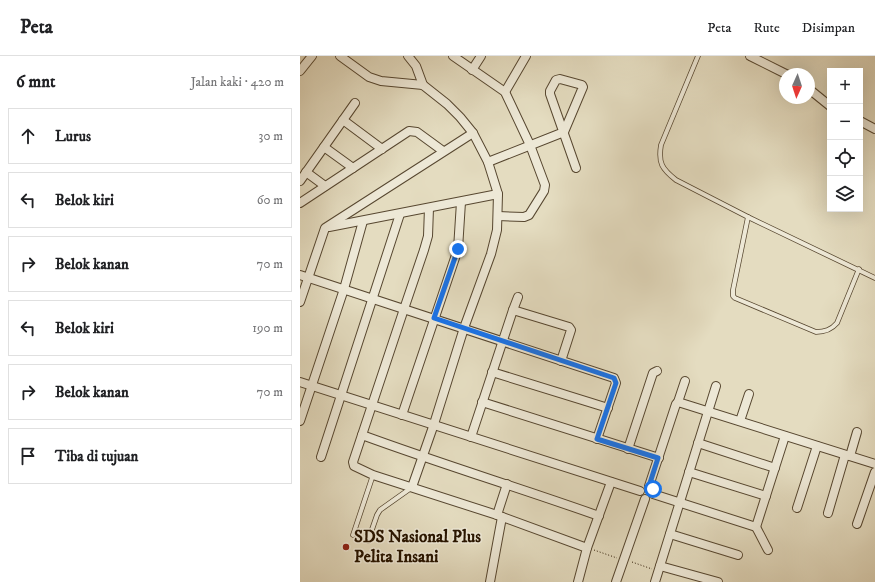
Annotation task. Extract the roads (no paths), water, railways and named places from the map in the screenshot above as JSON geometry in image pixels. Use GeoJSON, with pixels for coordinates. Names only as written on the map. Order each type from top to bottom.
{"type":"FeatureCollection","features":[{"type":"Feature","properties":{"kind":"street"},"geometry":{"type":"LineString","coordinates":[[300,71],[312,56]]}},
{"type":"Feature","properties":{"kind":"street"},"geometry":{"type":"LineString","coordinates":[[340,56],[369,77],[381,81],[423,85]]}},
{"type":"Feature","properties":{"kind":"street"},"geometry":{"type":"LineString","coordinates":[[408,56],[416,66],[423,85],[447,104],[473,133],[488,162],[498,194],[498,216],[491,254],[464,328],[412,488]]}},
{"type":"Feature","properties":{"kind":"street"},"geometry":{"type":"LineString","coordinates":[[453,56],[505,92],[530,145],[545,185],[544,191],[529,215],[524,217],[498,216]]}},
{"type":"Feature","properties":{"kind":"street"},"geometry":{"type":"LineString","coordinates":[[472,70],[482,56]]}},
{"type":"Feature","properties":{"kind":"street"},"geometry":{"type":"LineString","coordinates":[[505,92],[526,56]]}},
{"type":"Feature","properties":{"kind":"street"},"geometry":{"type":"LineString","coordinates":[[750,56],[779,70]]}},
{"type":"Feature","properties":{"kind":"street"},"geometry":{"type":"LineString","coordinates":[[488,162],[564,132],[583,86],[558,79],[550,91],[550,94],[564,132],[576,168]]}},
{"type":"Feature","properties":{"kind":"street"},"geometry":{"type":"LineString","coordinates":[[815,94],[828,104]]}},
{"type":"Feature","properties":{"kind":"street"},"geometry":{"type":"LineString","coordinates":[[300,181],[355,103]]}},
{"type":"Feature","properties":{"kind":"street"},"geometry":{"type":"LineString","coordinates":[[343,120],[382,148]]}},
{"type":"Feature","properties":{"kind":"street"},"geometry":{"type":"LineString","coordinates":[[863,122],[875,128]]}},
{"type":"Feature","properties":{"kind":"street"},"geometry":{"type":"LineString","coordinates":[[300,203],[406,132],[412,130],[417,132],[443,151]]}},
{"type":"Feature","properties":{"kind":"street"},"geometry":{"type":"LineString","coordinates":[[300,302],[325,228],[473,133]]}},
{"type":"Feature","properties":{"kind":"street"},"geometry":{"type":"LineString","coordinates":[[324,147],[353,168]]}},
{"type":"Feature","properties":{"kind":"street"},"geometry":{"type":"LineString","coordinates":[[306,172],[325,186]]}},
{"type":"Feature","properties":{"kind":"street"},"geometry":{"type":"LineString","coordinates":[[325,228],[498,194]]}},
{"type":"Feature","properties":{"kind":"street"},"geometry":{"type":"LineString","coordinates":[[402,415],[458,249],[461,202]]}},
{"type":"Feature","properties":{"kind":"street"},"geometry":{"type":"LineString","coordinates":[[430,208],[426,243],[353,464],[355,467],[373,475],[500,516],[588,548]]}},
{"type":"Feature","properties":{"kind":"street"},"geometry":{"type":"LineString","coordinates":[[322,457],[400,214]]}},
{"type":"Feature","properties":{"kind":"street"},"geometry":{"type":"LineString","coordinates":[[300,421],[344,289],[362,221]]}},
{"type":"Feature","properties":{"kind":"street"},"geometry":{"type":"LineString","coordinates":[[300,275],[614,378],[616,383],[597,439]]}},
{"type":"Feature","properties":{"kind":"street"},"geometry":{"type":"LineString","coordinates":[[471,437],[518,297]]}},
{"type":"Feature","properties":{"kind":"street"},"geometry":{"type":"LineString","coordinates":[[513,310],[569,327],[571,329],[561,361]]}},
{"type":"Feature","properties":{"kind":"street"},"geometry":{"type":"LineString","coordinates":[[628,449],[653,372],[657,371]]}},
{"type":"Feature","properties":{"kind":"street"},"geometry":{"type":"LineString","coordinates":[[492,372],[608,408]]}},
{"type":"Feature","properties":{"kind":"street"},"geometry":{"type":"LineString","coordinates":[[649,486],[685,381]]}},
{"type":"Feature","properties":{"kind":"street"},"geometry":{"type":"LineString","coordinates":[[300,382],[640,491]]}},
{"type":"Feature","properties":{"kind":"street"},"geometry":{"type":"LineString","coordinates":[[655,582],[716,386]]}},
{"type":"Feature","properties":{"kind":"street"},"geometry":{"type":"LineString","coordinates":[[740,421],[749,394]]}},
{"type":"Feature","properties":{"kind":"street"},"geometry":{"type":"LineString","coordinates":[[482,402],[658,458]]}},
{"type":"Feature","properties":{"kind":"street"},"geometry":{"type":"LineString","coordinates":[[678,402],[875,464]]}},
{"type":"Feature","properties":{"kind":"street"},"geometry":{"type":"LineString","coordinates":[[828,513],[857,432]]}},
{"type":"Feature","properties":{"kind":"street"},"geometry":{"type":"LineString","coordinates":[[362,435],[422,457],[507,484],[599,516]]}},
{"type":"Feature","properties":{"kind":"street"},"geometry":{"type":"LineString","coordinates":[[756,527],[786,436]]}},
{"type":"Feature","properties":{"kind":"street"},"geometry":{"type":"LineString","coordinates":[[698,443],[775,468]]}},
{"type":"Feature","properties":{"kind":"street"},"geometry":{"type":"LineString","coordinates":[[797,508],[817,446]]}},
{"type":"Feature","properties":{"kind":"street"},"geometry":{"type":"LineString","coordinates":[[689,472],[766,496]]}},
{"type":"Feature","properties":{"kind":"street"},"geometry":{"type":"LineString","coordinates":[[857,524],[875,472]]}},
{"type":"Feature","properties":{"kind":"street"},"geometry":{"type":"LineString","coordinates":[[578,582],[611,482]]}},
{"type":"Feature","properties":{"kind":"street"},"geometry":{"type":"LineString","coordinates":[[490,582],[500,516],[507,484]]}},
{"type":"Feature","properties":{"kind":"street"},"geometry":{"type":"LineString","coordinates":[[640,491],[644,487],[649,486]]}},
{"type":"Feature","properties":{"kind":"street"},"geometry":{"type":"LineString","coordinates":[[649,486],[653,489],[653,494]]}},
{"type":"Feature","properties":{"kind":"street"},"geometry":{"type":"LineString","coordinates":[[640,491],[641,496],[645,498],[650,498],[653,494]]}},
{"type":"Feature","properties":{"kind":"street"},"geometry":{"type":"LineString","coordinates":[[653,494],[756,527],[768,550]]}},
{"type":"Feature","properties":{"kind":"street"},"geometry":{"type":"LineString","coordinates":[[616,582],[645,498]]}},
{"type":"Feature","properties":{"kind":"street"},"geometry":{"type":"LineString","coordinates":[[865,500],[875,501]]}},
{"type":"Feature","properties":{"kind":"street"},"geometry":{"type":"LineString","coordinates":[[670,534],[738,555]]}},
{"type":"Feature","properties":{"kind":"street"},"geometry":{"type":"LineString","coordinates":[[660,566],[718,582]]}},
{"type":"Feature","properties":{"kind":"lane"},"geometry":{"type":"LineString","coordinates":[[698,56],[661,145],[661,164],[667,173],[676,180],[748,217],[875,278]]}},
{"type":"Feature","properties":{"kind":"lane"},"geometry":{"type":"LineString","coordinates":[[748,217],[733,290],[733,296],[735,298],[816,332],[822,332],[833,327],[836,323],[859,269]]}},
{"type":"Feature","properties":{"kind":"lane"},"geometry":{"type":"LineString","coordinates":[[353,535],[373,475]]}},
{"type":"Feature","properties":{"kind":"lane"},"geometry":{"type":"LineString","coordinates":[[368,541],[380,510],[412,488]]}},
{"type":"Feature","properties":{"kind":"place","name":"SDS Nasional Plus Pelita Insani"},"geometry":{"type":"Point","coordinates":[346,547]}}]}
